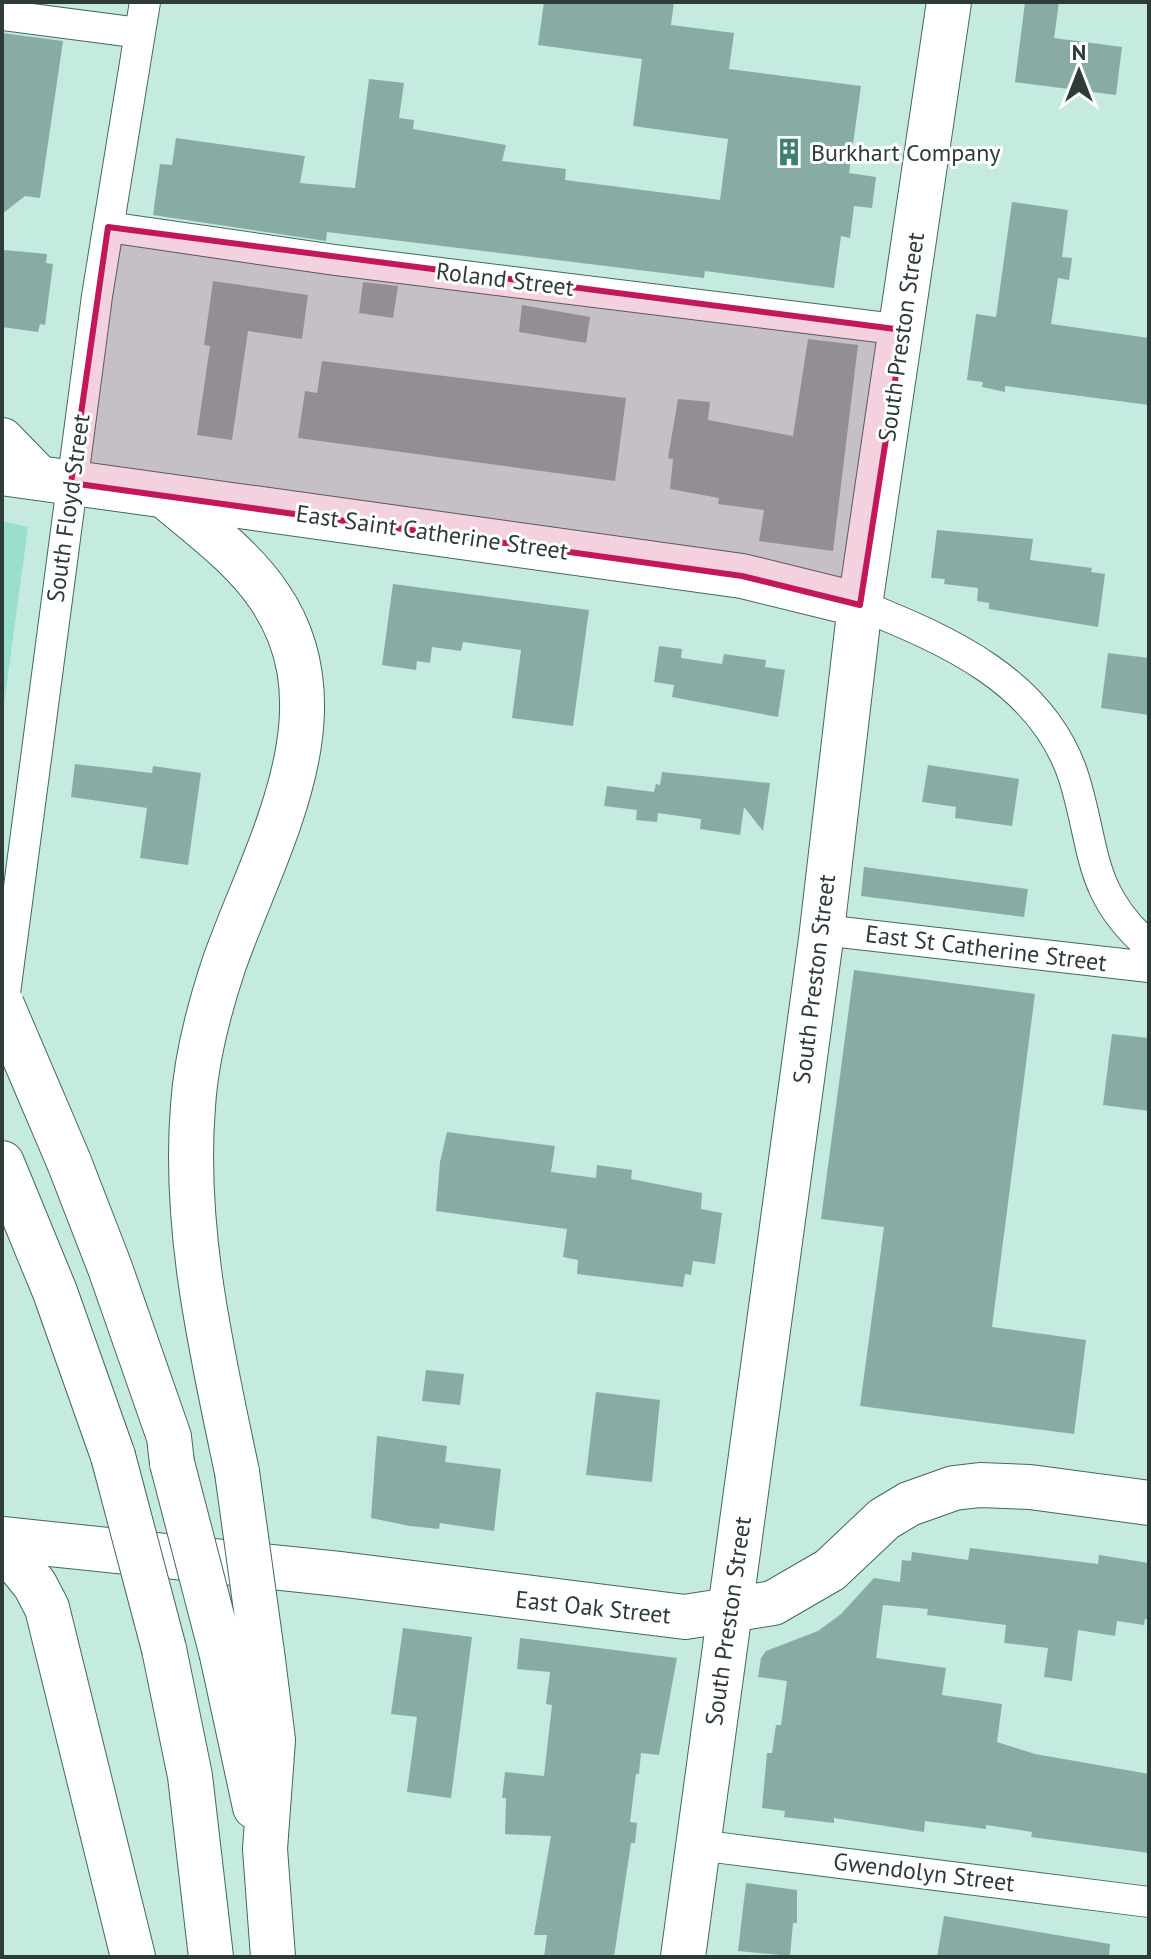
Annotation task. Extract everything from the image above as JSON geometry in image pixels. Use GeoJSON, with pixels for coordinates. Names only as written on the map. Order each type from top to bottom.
{"type":"FeatureCollection","features":[{"type":"Feature","properties":{"kind":"main road","name":"South Preston Street"},"geometry":{"type":"LineString","coordinates":[[683,1957],[822,930],[860,605],[949,2]]}},
{"type":"Feature","properties":{"kind":"main road"},"geometry":{"type":"LineString","coordinates":[[2,440],[38,478]]}},
{"type":"Feature","properties":{"kind":"main road","name":"East Saint Catherine Street"},"geometry":{"type":"LineString","coordinates":[[38,478],[757,578],[860,605]]}},
{"type":"Feature","properties":{"kind":"main road"},"geometry":{"type":"LineString","coordinates":[[165,496],[223,545],[269,596],[284,622],[301,678],[300,743],[281,817],[224,966],[208,1020],[193,1105],[193,1203],[202,1285],[237,1472],[243,1658]]}},
{"type":"Feature","properties":{"kind":"main road"},"geometry":{"type":"LineString","coordinates":[[2,1005],[69,1162],[164,1423],[172,1463],[273,1740],[265,1849],[273,1957]]}},
{"type":"Feature","properties":{"kind":"main road"},"geometry":{"type":"LineString","coordinates":[[2,1163],[55,1292],[113,1456],[164,1649],[190,1776],[211,1957]]}},
{"type":"Feature","properties":{"kind":"main road","name":"East Oak Street"},"geometry":{"type":"LineString","coordinates":[[2,1542],[339,1574],[685,1617],[773,1603],[815,1582],[884,1519],[909,1504],[954,1488],[980,1485],[1030,1487],[1149,1503]]}},
{"type":"Feature","properties":{"kind":"main road"},"geometry":{"type":"LineString","coordinates":[[2,1542],[35,1585],[47,1608],[133,1957]]}},
{"type":"Feature","properties":{"kind":"street","name":"South Floyd Street"},"geometry":{"type":"LineString","coordinates":[[2,1016],[38,478],[108,227],[145,2]]}},
{"type":"Feature","properties":{"kind":"street"},"geometry":{"type":"LineString","coordinates":[[2,15],[140,33]]}},
{"type":"Feature","properties":{"kind":"street","name":"Roland Street"},"geometry":{"type":"LineString","coordinates":[[108,227],[335,260],[903,330]]}},
{"type":"Feature","properties":{"kind":"street","name":"East St Catherine Street"},"geometry":{"type":"LineString","coordinates":[[860,605],[981,662],[1034,706],[1053,733],[1073,777],[1098,879],[1123,921],[1149,946]]}},
{"type":"Feature","properties":{"kind":"street","name":"East St Catherine Street"},"geometry":{"type":"LineString","coordinates":[[822,930],[1149,967]]}},
{"type":"Feature","properties":{"kind":"street","name":"Gwendolyn Street"},"geometry":{"type":"LineString","coordinates":[[698,1845],[1149,1902]]}},
{"type":"Feature","properties":{"kind":"highlighted area"},"geometry":{"type":"Polygon","coordinates":[[[108,227],[903,330],[860,605],[742,576],[71,483],[108,227]]]}},
{"type":"Feature","properties":{"kind":"green space"},"geometry":{"type":"Polygon","coordinates":[[[2,521],[28,527],[2,719],[2,521]]]}},
{"type":"Feature","properties":{"kind":"building","name":"Burkhart Company"},"geometry":{"type":"Polygon","coordinates":[[[544,2],[674,2],[671,25],[734,33],[729,69],[861,86],[849,173],[876,177],[872,208],[854,206],[850,238],[841,236],[834,288],[705,271],[704,278],[327,232],[326,241],[153,215],[160,164],[172,165],[176,138],[305,156],[300,183],[355,188],[369,79],[404,83],[399,118],[414,120],[413,129],[506,145],[502,161],[566,169],[565,180],[720,200],[728,139],[633,126],[642,59],[538,45],[544,2]]]}},
{"type":"Feature","properties":{"kind":"building"},"geometry":{"type":"Polygon","coordinates":[[[1025,2],[1059,2],[1054,38],[1122,47],[1116,95],[1015,82],[1025,2]]]}},
{"type":"Feature","properties":{"kind":"building"},"geometry":{"type":"Polygon","coordinates":[[[2,33],[63,41],[40,198],[25,196],[2,214],[2,33]]]}},
{"type":"Feature","properties":{"kind":"building"},"geometry":{"type":"Polygon","coordinates":[[[1012,202],[1068,210],[1062,257],[1072,258],[1069,280],[1058,278],[1051,324],[1149,338],[1149,405],[1005,386],[1005,392],[982,387],[983,382],[967,380],[976,314],[996,317],[1012,202]]]}},
{"type":"Feature","properties":{"kind":"building"},"geometry":{"type":"Polygon","coordinates":[[[4,250],[47,254],[46,263],[53,264],[45,325],[40,324],[38,332],[2,327],[4,250]]]}},
{"type":"Feature","properties":{"kind":"building"},"geometry":{"type":"Polygon","coordinates":[[[213,281],[308,295],[302,339],[248,331],[232,440],[197,435],[210,346],[204,345],[213,281]]]}},
{"type":"Feature","properties":{"kind":"building"},"geometry":{"type":"Polygon","coordinates":[[[363,282],[398,286],[393,318],[359,313],[363,282]]]}},
{"type":"Feature","properties":{"kind":"building"},"geometry":{"type":"Polygon","coordinates":[[[522,305],[590,317],[586,343],[519,332],[522,305]]]}},
{"type":"Feature","properties":{"kind":"building"},"geometry":{"type":"Polygon","coordinates":[[[808,339],[858,345],[833,551],[759,541],[764,510],[718,504],[719,498],[670,489],[673,459],[668,458],[678,399],[710,402],[708,420],[793,436],[808,339]]]}},
{"type":"Feature","properties":{"kind":"building"},"geometry":{"type":"Polygon","coordinates":[[[322,361],[626,398],[615,481],[298,438],[305,391],[317,393],[322,361]]]}},
{"type":"Feature","properties":{"kind":"building"},"geometry":{"type":"Polygon","coordinates":[[[937,530],[1033,539],[1030,560],[1092,568],[1091,572],[1105,574],[1098,627],[989,609],[989,603],[977,601],[978,588],[944,584],[945,579],[931,578],[937,530]]]}},
{"type":"Feature","properties":{"kind":"building"},"geometry":{"type":"Polygon","coordinates":[[[393,584],[589,610],[573,726],[512,718],[521,650],[463,642],[461,651],[432,647],[430,663],[417,661],[416,670],[382,665],[393,584]]]}},
{"type":"Feature","properties":{"kind":"building"},"geometry":{"type":"Polygon","coordinates":[[[659,646],[682,649],[681,658],[722,664],[724,654],[766,660],[765,667],[785,670],[778,717],[672,697],[674,685],[654,682],[659,646]]]}},
{"type":"Feature","properties":{"kind":"building"},"geometry":{"type":"Polygon","coordinates":[[[1108,653],[1149,658],[1149,715],[1101,708],[1108,653]]]}},
{"type":"Feature","properties":{"kind":"building"},"geometry":{"type":"Polygon","coordinates":[[[75,764],[152,773],[153,766],[201,773],[188,865],[140,858],[147,808],[71,797],[75,764]]]}},
{"type":"Feature","properties":{"kind":"building"},"geometry":{"type":"Polygon","coordinates":[[[928,765],[1019,779],[1012,826],[955,818],[956,807],[922,802],[928,765]]]}},
{"type":"Feature","properties":{"kind":"building"},"geometry":{"type":"Polygon","coordinates":[[[662,772],[770,783],[763,831],[744,807],[740,835],[700,829],[701,819],[658,813],[657,822],[636,820],[637,810],[604,806],[607,786],[654,792],[656,784],[660,785],[662,772]]]}},
{"type":"Feature","properties":{"kind":"building"},"geometry":{"type":"Polygon","coordinates":[[[864,867],[1028,889],[1024,917],[861,896],[864,867]]]}},
{"type":"Feature","properties":{"kind":"building"},"geometry":{"type":"Polygon","coordinates":[[[854,970],[1035,994],[992,1327],[1086,1340],[1074,1434],[860,1406],[884,1227],[821,1219],[854,970]]]}},
{"type":"Feature","properties":{"kind":"building"},"geometry":{"type":"Polygon","coordinates":[[[1112,1034],[1149,1038],[1149,1111],[1103,1105],[1112,1034]]]}},
{"type":"Feature","properties":{"kind":"building"},"geometry":{"type":"Polygon","coordinates":[[[447,1132],[555,1146],[551,1172],[596,1178],[597,1165],[632,1170],[631,1179],[702,1193],[701,1209],[722,1213],[715,1264],[693,1261],[691,1275],[685,1274],[683,1287],[577,1274],[578,1260],[563,1257],[567,1229],[436,1211],[440,1162],[447,1132]]]}},
{"type":"Feature","properties":{"kind":"building"},"geometry":{"type":"Polygon","coordinates":[[[426,1370],[464,1374],[460,1405],[422,1401],[426,1370]]]}},
{"type":"Feature","properties":{"kind":"building"},"geometry":{"type":"Polygon","coordinates":[[[596,1392],[660,1400],[652,1482],[586,1475],[596,1392]]]}},
{"type":"Feature","properties":{"kind":"building"},"geometry":{"type":"Polygon","coordinates":[[[377,1436],[447,1446],[445,1462],[501,1469],[494,1531],[440,1523],[439,1529],[410,1526],[371,1518],[377,1436]]]}},
{"type":"Feature","properties":{"kind":"building"},"geometry":{"type":"Polygon","coordinates":[[[970,1548],[1098,1564],[1099,1555],[1149,1563],[1149,1620],[1145,1619],[1144,1625],[1117,1621],[1115,1636],[1078,1630],[1072,1681],[1044,1677],[1048,1648],[1004,1643],[1006,1625],[927,1615],[928,1609],[883,1605],[876,1658],[946,1668],[942,1695],[1002,1704],[997,1742],[1035,1754],[1149,1774],[1149,1853],[1031,1837],[1032,1832],[986,1825],[986,1829],[925,1821],[924,1832],[834,1818],[834,1823],[784,1817],[785,1811],[762,1808],[767,1753],[772,1753],[776,1725],[781,1725],[787,1681],[758,1677],[761,1658],[766,1651],[818,1631],[841,1614],[874,1578],[900,1582],[902,1560],[911,1561],[912,1552],[968,1560],[970,1548]]]}},
{"type":"Feature","properties":{"kind":"building"},"geometry":{"type":"Polygon","coordinates":[[[403,1628],[472,1637],[451,1798],[407,1792],[417,1717],[391,1714],[403,1628]]]}},
{"type":"Feature","properties":{"kind":"building"},"geometry":{"type":"Polygon","coordinates":[[[520,1638],[677,1658],[659,1755],[641,1753],[639,1774],[636,1774],[630,1822],[637,1823],[635,1843],[631,1843],[614,1957],[544,1957],[547,1935],[534,1935],[551,1836],[505,1834],[506,1798],[502,1798],[505,1772],[544,1776],[552,1705],[546,1704],[550,1672],[517,1669],[520,1638]]]}},
{"type":"Feature","properties":{"kind":"building"},"geometry":{"type":"Polygon","coordinates":[[[746,1883],[797,1890],[797,1923],[793,1923],[790,1956],[738,1951],[746,1883]]]}},
{"type":"Feature","properties":{"kind":"building"},"geometry":{"type":"Polygon","coordinates":[[[944,1916],[1110,1944],[1109,1957],[937,1957],[944,1916]]]}},
{"type":"Feature","properties":{"kind":"place","name":"Burkhart Company"},"geometry":{"type":"Point","coordinates":[789,152]}}]}
